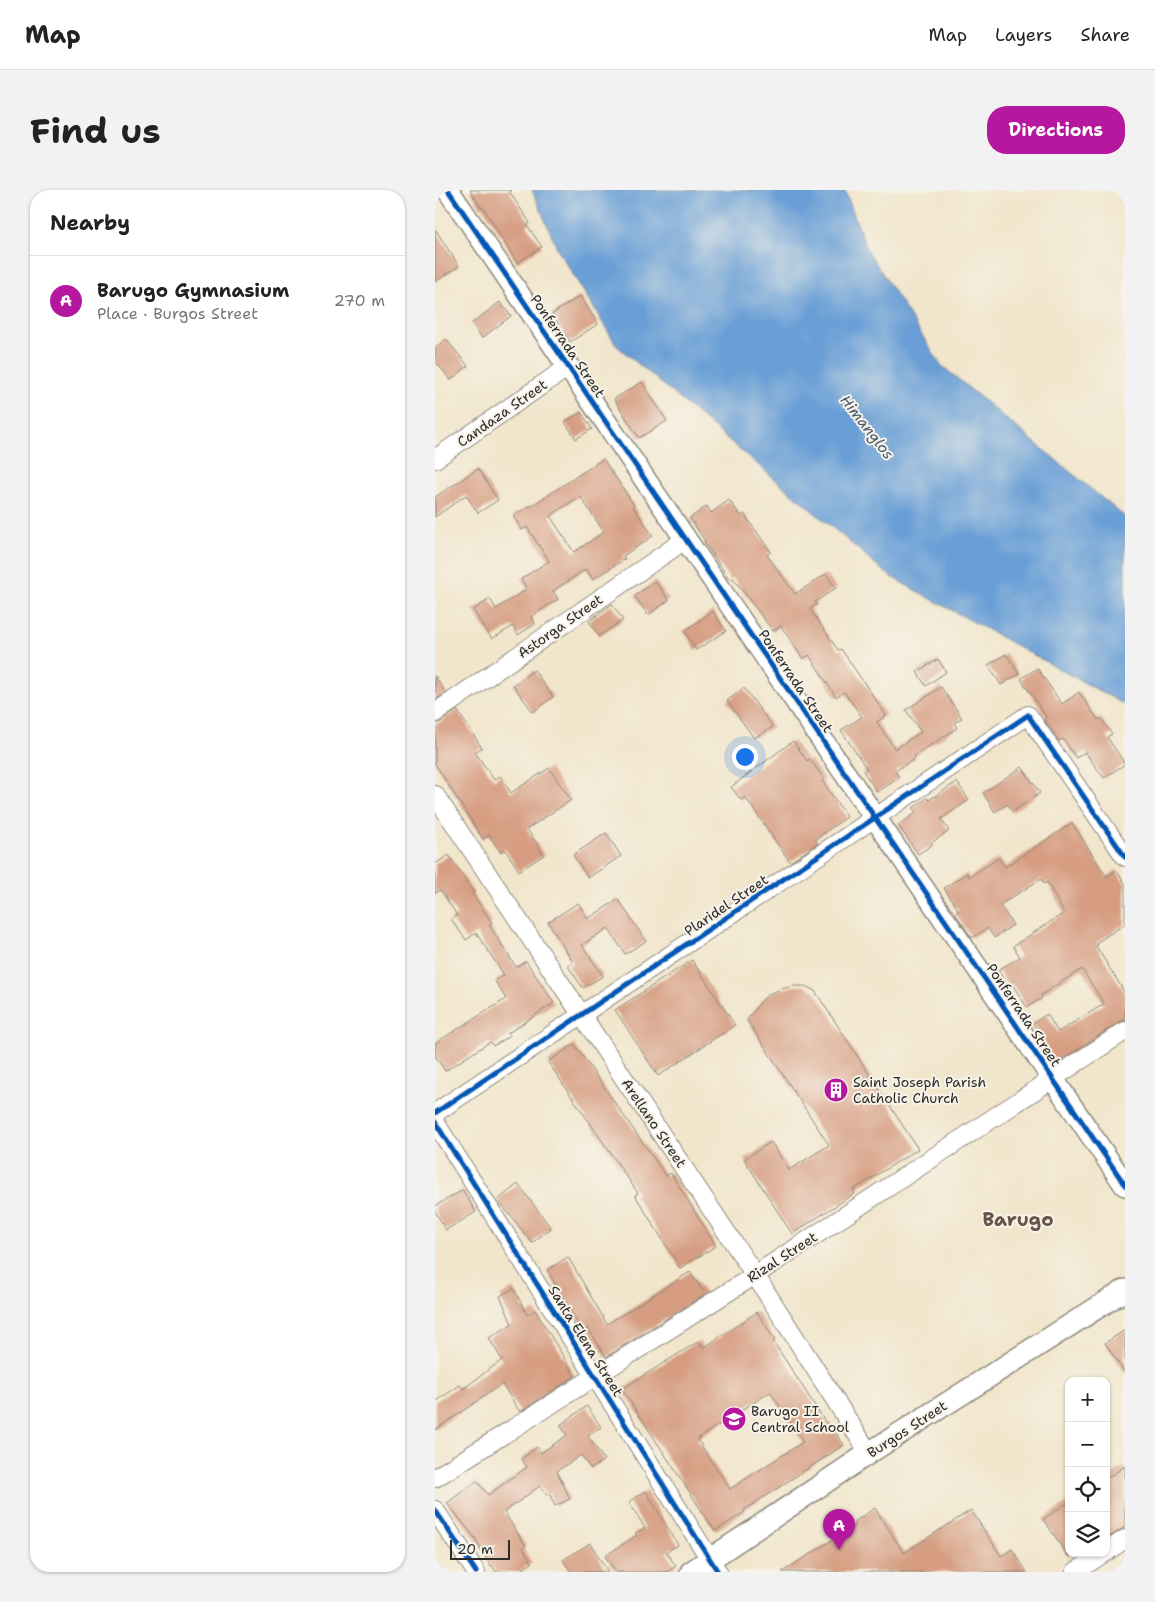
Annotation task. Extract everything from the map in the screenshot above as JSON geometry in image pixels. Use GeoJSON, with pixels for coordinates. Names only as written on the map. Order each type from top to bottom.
{"type":"FeatureCollection","features":[{"type":"Feature","properties":{"kind":"street","name":"Ponferrada Street"},"geometry":{"type":"LineString","coordinates":[[448,190],[1125,1185]]}},
{"type":"Feature","properties":{"kind":"street","name":"Candaza Street"},"geometry":{"type":"LineString","coordinates":[[435,459],[569,367]]}},
{"type":"Feature","properties":{"kind":"street","name":"Astorga Street"},"geometry":{"type":"LineString","coordinates":[[435,713],[686,539]]}},
{"type":"Feature","properties":{"kind":"street","name":"Plaridel Street"},"geometry":{"type":"LineString","coordinates":[[435,1113],[1028,715],[1125,857]]}},
{"type":"Feature","properties":{"kind":"street","name":"Arellano Street"},"geometry":{"type":"LineString","coordinates":[[435,795],[755,1275],[869,1453]]}},
{"type":"Feature","properties":{"kind":"street","name":"Rizal Street"},"geometry":{"type":"LineString","coordinates":[[435,1478],[755,1275],[1125,1032]]}},
{"type":"Feature","properties":{"kind":"street","name":"Santa Elena Street"},"geometry":{"type":"LineString","coordinates":[[435,1122],[714,1566]]}},
{"type":"Feature","properties":{"kind":"street","name":"Burgos Street"},"geometry":{"type":"LineString","coordinates":[[691,1572],[714,1566],[869,1453],[1125,1290]]}},
{"type":"Feature","properties":{"kind":"street"},"geometry":{"type":"LineString","coordinates":[[435,1510],[476,1572]]}},
{"type":"Feature","properties":{"kind":"street"},"geometry":{"type":"LineString","coordinates":[[1110,1549],[1125,1540]]}},
{"type":"Feature","properties":{"kind":"street"},"geometry":{"type":"LineString","coordinates":[[1075,1572],[1098,1557]]}},
{"type":"Feature","properties":{"kind":"water","name":"Himanglos"},"geometry":{"type":"Polygon","coordinates":[[[532,190],[845,190],[866,248],[941,365],[1125,517],[1125,705],[891,577],[617,346],[558,250],[532,190]]]}},
{"type":"Feature","properties":{"kind":"building"},"geometry":{"type":"Polygon","coordinates":[[[470,190],[511,190],[509,191],[530,223],[527,225],[542,247],[517,263],[483,207],[481,208],[470,190]]]}},
{"type":"Feature","properties":{"kind":"building"},"geometry":{"type":"Polygon","coordinates":[[[435,229],[459,266],[435,282],[435,229]]]}},
{"type":"Feature","properties":{"kind":"building"},"geometry":{"type":"Polygon","coordinates":[[[580,296],[598,324],[570,342],[552,314],[580,296]]]}},
{"type":"Feature","properties":{"kind":"building"},"geometry":{"type":"Polygon","coordinates":[[[500,302],[511,316],[482,338],[472,323],[500,302]]]}},
{"type":"Feature","properties":{"kind":"building"},"geometry":{"type":"Polygon","coordinates":[[[446,339],[468,366],[451,380],[435,361],[435,348],[446,339]]]}},
{"type":"Feature","properties":{"kind":"building"},"geometry":{"type":"Polygon","coordinates":[[[642,382],[667,421],[639,438],[614,399],[642,382]]]}},
{"type":"Feature","properties":{"kind":"building"},"geometry":{"type":"Polygon","coordinates":[[[581,412],[592,429],[576,439],[565,422],[581,412]]]}},
{"type":"Feature","properties":{"kind":"building"},"geometry":{"type":"Polygon","coordinates":[[[603,459],[653,536],[623,556],[625,559],[593,579],[586,569],[553,591],[558,599],[531,617],[535,624],[518,635],[513,626],[492,639],[473,610],[490,599],[496,609],[527,589],[521,579],[549,561],[527,527],[522,530],[513,516],[603,459]],[[580,496],[550,516],[574,552],[604,532],[580,496]]]}},
{"type":"Feature","properties":{"kind":"building"},"geometry":{"type":"Polygon","coordinates":[[[478,469],[498,500],[478,513],[466,495],[435,517],[435,497],[478,469]]]}},
{"type":"Feature","properties":{"kind":"building"},"geometry":{"type":"Polygon","coordinates":[[[729,500],[741,516],[744,514],[771,552],[767,555],[795,594],[826,574],[836,588],[815,602],[817,604],[810,609],[838,650],[841,649],[886,715],[877,722],[895,749],[921,732],[906,710],[941,687],[962,718],[954,723],[957,728],[895,771],[899,778],[877,792],[863,771],[867,769],[841,730],[862,717],[844,692],[836,697],[809,655],[803,659],[781,626],[773,631],[733,578],[730,580],[690,518],[707,506],[711,513],[729,500]]]}},
{"type":"Feature","properties":{"kind":"building"},"geometry":{"type":"Polygon","coordinates":[[[655,581],[669,600],[648,615],[635,596],[655,581]]]}},
{"type":"Feature","properties":{"kind":"building"},"geometry":{"type":"Polygon","coordinates":[[[612,604],[623,620],[599,636],[589,621],[612,604]]]}},
{"type":"Feature","properties":{"kind":"building"},"geometry":{"type":"Polygon","coordinates":[[[713,611],[726,631],[696,650],[684,631],[713,611]]]}},
{"type":"Feature","properties":{"kind":"building"},"geometry":{"type":"Polygon","coordinates":[[[1006,654],[1019,674],[1001,685],[988,665],[1006,654]]]}},
{"type":"Feature","properties":{"kind":"building"},"geometry":{"type":"Polygon","coordinates":[[[938,659],[946,672],[926,686],[917,672],[938,659]]]}},
{"type":"Feature","properties":{"kind":"building"},"geometry":{"type":"Polygon","coordinates":[[[1037,668],[1062,704],[1079,692],[1098,720],[1101,718],[1112,734],[1107,737],[1125,764],[1104,778],[1085,752],[1076,758],[1063,739],[1059,741],[1021,679],[1037,668]]]}},
{"type":"Feature","properties":{"kind":"building"},"geometry":{"type":"Polygon","coordinates":[[[534,670],[553,697],[533,712],[513,685],[534,670]]]}},
{"type":"Feature","properties":{"kind":"building"},"geometry":{"type":"Polygon","coordinates":[[[435,676],[446,693],[435,700],[435,676]]]}},
{"type":"Feature","properties":{"kind":"building"},"geometry":{"type":"Polygon","coordinates":[[[744,688],[773,727],[754,738],[727,701],[744,688]]]}},
{"type":"Feature","properties":{"kind":"building"},"geometry":{"type":"Polygon","coordinates":[[[457,710],[482,748],[475,752],[494,780],[500,776],[511,793],[549,768],[571,800],[527,829],[544,855],[519,871],[505,849],[500,852],[489,835],[483,839],[435,764],[435,724],[441,722],[457,710]]]}},
{"type":"Feature","properties":{"kind":"building"},"geometry":{"type":"Polygon","coordinates":[[[793,741],[807,761],[810,759],[824,779],[822,781],[847,817],[815,839],[818,843],[790,862],[745,797],[741,800],[731,787],[793,741]]]}},
{"type":"Feature","properties":{"kind":"building"},"geometry":{"type":"Polygon","coordinates":[[[1022,767],[1040,793],[1012,812],[1008,804],[995,812],[983,793],[1022,767]]]}},
{"type":"Feature","properties":{"kind":"building"},"geometry":{"type":"Polygon","coordinates":[[[957,782],[969,800],[941,819],[949,831],[918,854],[898,825],[916,813],[913,808],[957,782]]]}},
{"type":"Feature","properties":{"kind":"building"},"geometry":{"type":"Polygon","coordinates":[[[1072,823],[1107,877],[1116,870],[1125,883],[1125,924],[1096,943],[1098,945],[1096,946],[1125,993],[1125,1020],[1119,1022],[1057,1063],[1033,1023],[1047,1014],[1058,1032],[1104,1004],[1082,969],[1041,995],[1042,998],[1027,1007],[1012,984],[1008,986],[998,970],[1020,957],[1013,946],[1064,913],[1047,882],[1044,884],[1041,879],[1000,905],[1013,925],[994,938],[988,928],[972,938],[955,913],[959,911],[944,888],[967,873],[969,877],[999,858],[1005,867],[1072,823]]]}},
{"type":"Feature","properties":{"kind":"building"},"geometry":{"type":"Polygon","coordinates":[[[606,833],[621,856],[588,878],[573,855],[606,833]]]}},
{"type":"Feature","properties":{"kind":"building"},"geometry":{"type":"Polygon","coordinates":[[[449,855],[492,923],[489,925],[516,967],[526,961],[554,1003],[508,1033],[510,1036],[493,1046],[490,1042],[445,1071],[435,1056],[435,1043],[506,999],[495,981],[504,975],[476,933],[466,940],[451,919],[457,915],[440,890],[435,893],[435,864],[449,855]]]}},
{"type":"Feature","properties":{"kind":"building"},"geometry":{"type":"Polygon","coordinates":[[[618,899],[646,941],[625,954],[608,928],[582,945],[603,976],[583,988],[568,966],[573,962],[548,922],[578,903],[588,919],[618,899]]]}},
{"type":"Feature","properties":{"kind":"building"},"geometry":{"type":"Polygon","coordinates":[[[692,960],[735,1025],[658,1076],[615,1010],[692,960]]]}},
{"type":"Feature","properties":{"kind":"building","name":"Saint Joseph Parish Catholic Church"},"geometry":{"type":"Polygon","coordinates":[[[795,986],[805,986],[815,991],[918,1149],[853,1190],[855,1193],[792,1234],[744,1159],[771,1142],[789,1170],[829,1145],[747,1020],[761,1001],[769,994],[795,986]]]}},
{"type":"Feature","properties":{"kind":"building"},"geometry":{"type":"Polygon","coordinates":[[[574,1044],[666,1176],[671,1173],[716,1246],[680,1268],[635,1195],[638,1193],[548,1062],[574,1044]]]}},
{"type":"Feature","properties":{"kind":"building"},"geometry":{"type":"Polygon","coordinates":[[[518,1184],[551,1228],[532,1243],[498,1200],[518,1184]]]}},
{"type":"Feature","properties":{"kind":"building"},"geometry":{"type":"Polygon","coordinates":[[[463,1190],[476,1212],[446,1230],[435,1211],[435,1206],[463,1190]]]}},
{"type":"Feature","properties":{"kind":"building"},"geometry":{"type":"Polygon","coordinates":[[[568,1257],[607,1324],[690,1272],[705,1294],[606,1357],[588,1328],[582,1331],[547,1270],[568,1257]]]}},
{"type":"Feature","properties":{"kind":"building"},"geometry":{"type":"Polygon","coordinates":[[[514,1288],[527,1315],[535,1310],[575,1376],[520,1412],[502,1384],[435,1430],[435,1402],[460,1385],[463,1389],[502,1360],[489,1338],[512,1324],[500,1296],[514,1288]]]}},
{"type":"Feature","properties":{"kind":"building","name":"Barugo II Central School"},"geometry":{"type":"Polygon","coordinates":[[[757,1312],[775,1340],[773,1341],[828,1426],[830,1424],[844,1445],[715,1531],[622,1389],[699,1341],[703,1348],[757,1312]],[[770,1392],[697,1439],[730,1489],[803,1442],[770,1392]]]}},
{"type":"Feature","properties":{"kind":"building"},"geometry":{"type":"Polygon","coordinates":[[[1125,1330],[1125,1373],[1105,1343],[1125,1330]]]}},
{"type":"Feature","properties":{"kind":"building"},"geometry":{"type":"Polygon","coordinates":[[[587,1406],[601,1427],[588,1436],[604,1460],[591,1469],[581,1455],[557,1471],[570,1499],[555,1506],[549,1493],[546,1495],[540,1486],[504,1512],[526,1546],[523,1548],[532,1563],[518,1572],[496,1572],[475,1538],[447,1503],[477,1481],[488,1495],[527,1467],[521,1459],[537,1447],[541,1453],[567,1435],[560,1425],[587,1406]]]}},
{"type":"Feature","properties":{"kind":"building"},"geometry":{"type":"Polygon","coordinates":[[[1125,1466],[1125,1527],[1110,1536],[1110,1512],[1110,1476],[1125,1466]]]}},
{"type":"Feature","properties":{"kind":"building"},"geometry":{"type":"Polygon","coordinates":[[[646,1491],[678,1545],[666,1552],[676,1566],[667,1572],[616,1572],[605,1556],[637,1535],[635,1533],[645,1528],[629,1502],[646,1491]]]}},
{"type":"Feature","properties":{"kind":"building"},"geometry":{"type":"Polygon","coordinates":[[[1065,1505],[1065,1551],[1043,1519],[1065,1505]]]}},
{"type":"Feature","properties":{"kind":"building"},"geometry":{"type":"Polygon","coordinates":[[[875,1508],[904,1553],[971,1510],[1001,1556],[1012,1549],[1027,1572],[782,1572],[856,1525],[854,1522],[875,1508]]]}},
{"type":"Feature","properties":{"kind":"building"},"geometry":{"type":"Polygon","coordinates":[[[590,1543],[608,1572],[571,1572],[563,1560],[590,1543]]]}},
{"type":"Feature","properties":{"kind":"cycle path"},"geometry":{"type":"LineString","coordinates":[[448,190],[1125,1185]]}},
{"type":"Feature","properties":{"kind":"cycle path"},"geometry":{"type":"LineString","coordinates":[[435,1113],[1028,715],[1125,857]]}},
{"type":"Feature","properties":{"kind":"cycle path"},"geometry":{"type":"LineString","coordinates":[[435,1122],[718,1572]]}},
{"type":"Feature","properties":{"kind":"cycle path"},"geometry":{"type":"LineString","coordinates":[[435,1510],[476,1572]]}},
{"type":"Feature","properties":{"kind":"place","name":"Saint Joseph Parish Catholic Church"},"geometry":{"type":"Point","coordinates":[836,1090]}},
{"type":"Feature","properties":{"kind":"place","name":"Barugo II Central School"},"geometry":{"type":"Point","coordinates":[734,1419]}},
{"type":"Feature","properties":{"kind":"place","name":"Barugo Gymnasium"},"geometry":{"type":"Point","coordinates":[839,1550]}},
{"type":"Feature","properties":{"kind":"district","name":"Barugo"},"geometry":{"type":"Point","coordinates":[1018,1219]}}]}
